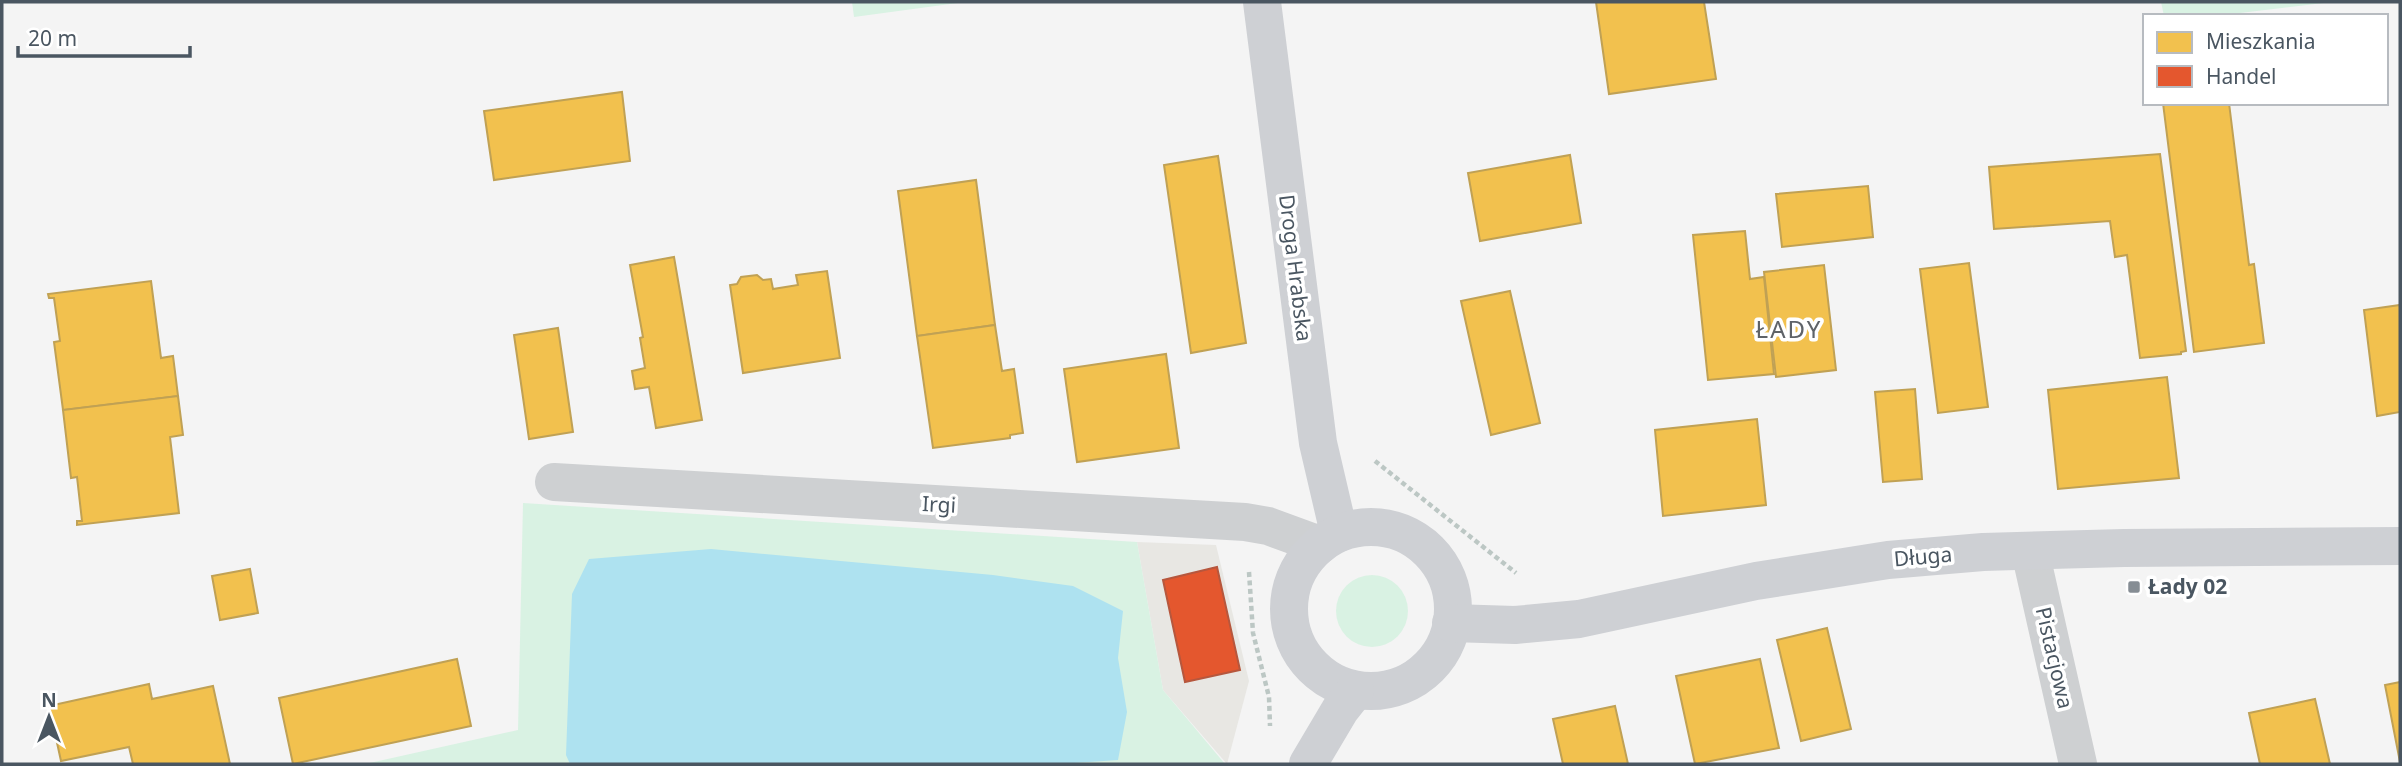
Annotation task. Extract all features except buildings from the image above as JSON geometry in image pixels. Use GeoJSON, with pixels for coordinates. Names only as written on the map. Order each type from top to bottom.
{"type":"FeatureCollection","features":[{"type":"Feature","properties":{"kind":"street","name":"Droga Hrabska"},"geometry":{"type":"LineString","coordinates":[[1262,2],[1330,539]]}},
{"type":"Feature","properties":{"kind":"street","name":"Irgi"},"geometry":{"type":"LineString","coordinates":[[554,482],[1245,522],[1330,539]]}},
{"type":"Feature","properties":{"kind":"street"},"geometry":{"type":"LineString","coordinates":[[1377,526],[1403,533],[1425,547],[1442,568],[1452,592],[1451,623],[1446,644],[1430,667],[1408,683],[1382,691],[1354,691],[1329,680],[1308,663],[1295,642],[1288,619],[1289,595],[1296,572],[1310,553],[1330,539],[1377,526]]}},
{"type":"Feature","properties":{"kind":"street","name":"Długa"},"geometry":{"type":"LineString","coordinates":[[1451,623],[1516,625],[1580,619],[1756,581],[1888,560],[1983,552],[2400,546]]}},
{"type":"Feature","properties":{"kind":"street","name":"Pistacjowa"},"geometry":{"type":"LineString","coordinates":[[2030,551],[2078,764]]}},
{"type":"Feature","properties":{"kind":"street"},"geometry":{"type":"LineString","coordinates":[[1308,764],[1354,691]]}},
{"type":"Feature","properties":{"kind":"path"},"geometry":{"type":"LineString","coordinates":[[1370,453],[1377,464],[1517,575]]}},
{"type":"Feature","properties":{"kind":"path"},"geometry":{"type":"LineString","coordinates":[[1245,522],[1253,633],[1269,697],[1271,733]]}},
{"type":"Feature","properties":{"kind":"shaded area"},"geometry":{"type":"Polygon","coordinates":[[[1137,542],[1216,545],[1249,681],[1227,764],[1163,690],[1137,542]]]}},
{"type":"Feature","properties":{"kind":"green space"},"geometry":{"type":"Polygon","coordinates":[[[852,2],[965,2],[854,17],[852,2]]]}},
{"type":"Feature","properties":{"kind":"green space"},"geometry":{"type":"Polygon","coordinates":[[[2161,2],[2332,2],[2232,14],[2164,14],[2161,2]]]}},
{"type":"Feature","properties":{"kind":"green space"},"geometry":{"type":"Polygon","coordinates":[[[523,503],[1137,542],[1163,690],[1225,764],[365,764],[518,730],[523,503]]]}},
{"type":"Feature","properties":{"kind":"green space"},"geometry":{"type":"Polygon","coordinates":[[[1379,575],[1398,585],[1406,597],[1406,625],[1398,637],[1386,645],[1365,647],[1346,637],[1338,625],[1336,604],[1346,585],[1358,577],[1379,575]]]}},
{"type":"Feature","properties":{"kind":"water"},"geometry":{"type":"Polygon","coordinates":[[[711,549],[993,575],[1073,586],[1123,611],[1118,658],[1127,712],[1118,760],[1060,764],[570,764],[566,755],[572,594],[589,559],[711,549]]]}},
{"type":"Feature","properties":{"kind":"place","name":"Łady 02"},"geometry":{"type":"Point","coordinates":[2134,587]}},
{"type":"Feature","properties":{"kind":"district","name":"ŁADY"},"geometry":{"type":"Point","coordinates":[1789,330]}}]}
